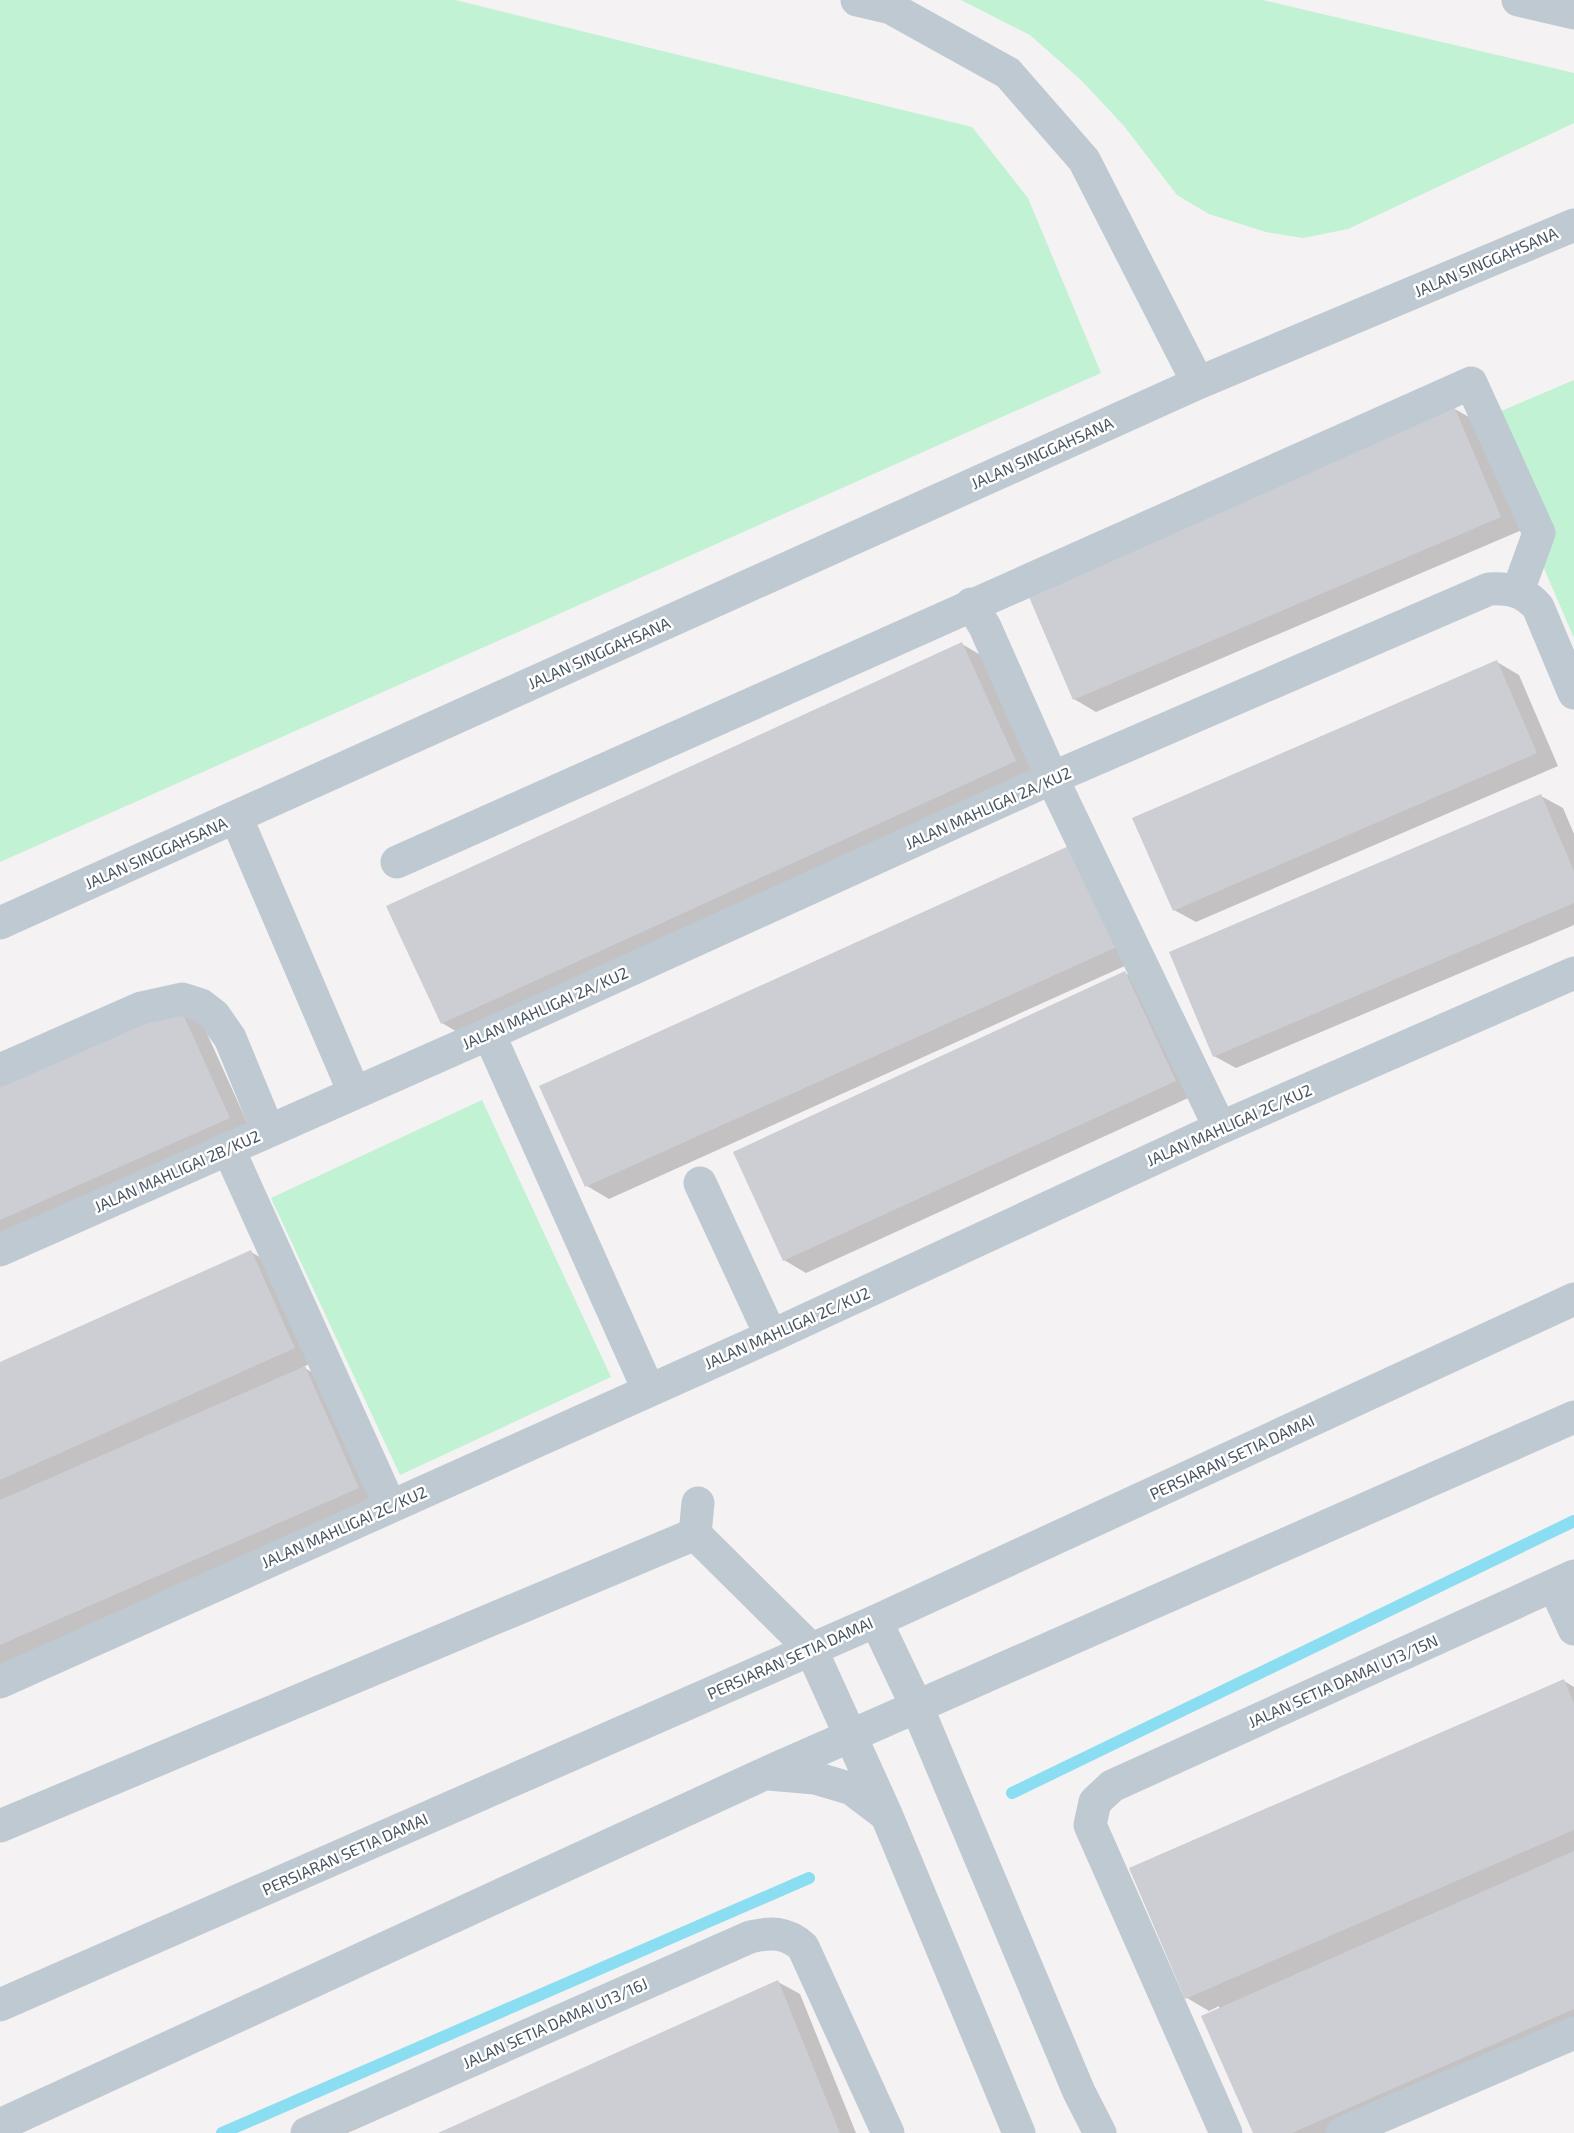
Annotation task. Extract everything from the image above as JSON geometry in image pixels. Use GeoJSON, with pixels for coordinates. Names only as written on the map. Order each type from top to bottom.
{"type":"FeatureCollection","features":[{"type":"Feature","properties":{"kind":"street"},"geometry":{"type":"LineString","coordinates":[[857,0],[891,8],[1008,73],[1084,160],[1198,383]]}},
{"type":"Feature","properties":{"kind":"street"},"geometry":{"type":"LineString","coordinates":[[1518,0],[1574,13]]}},
{"type":"Feature","properties":{"kind":"street","name":"JALAN SINGGAHSANA"},"geometry":{"type":"LineString","coordinates":[[0,923],[1198,383],[1574,225]]}},
{"type":"Feature","properties":{"kind":"street"},"geometry":{"type":"LineString","coordinates":[[397,862],[971,603],[1471,383],[1539,533],[1518,591],[1530,598],[1538,607],[1574,693]]}},
{"type":"Feature","properties":{"kind":"street","name":"JALAN MAHLIGAI 2A/KU2"},"geometry":{"type":"LineString","coordinates":[[354,1092],[489,1034],[1052,778],[1489,589],[1518,591]]}},
{"type":"Feature","properties":{"kind":"street"},"geometry":{"type":"LineString","coordinates":[[971,603],[985,627],[1052,778],[1220,1128]]}},
{"type":"Feature","properties":{"kind":"street"},"geometry":{"type":"LineString","coordinates":[[236,817],[354,1092]]}},
{"type":"Feature","properties":{"kind":"street","name":"JALAN MAHLIGAI 2C/KU2"},"geometry":{"type":"LineString","coordinates":[[0,1682],[648,1389],[771,1336],[1220,1128],[1574,973]]}},
{"type":"Feature","properties":{"kind":"street"},"geometry":{"type":"LineString","coordinates":[[0,1070],[141,1008],[183,999],[201,1005],[214,1015],[230,1038],[268,1130]]}},
{"type":"Feature","properties":{"kind":"street"},"geometry":{"type":"LineString","coordinates":[[489,1034],[648,1389]]}},
{"type":"Feature","properties":{"kind":"street","name":"JALAN MAHLIGAI 2B/KU2"},"geometry":{"type":"LineString","coordinates":[[0,1250],[354,1092]]}},
{"type":"Feature","properties":{"kind":"street"},"geometry":{"type":"LineString","coordinates":[[228,1148],[390,1506]]}},
{"type":"Feature","properties":{"kind":"street"},"geometry":{"type":"LineString","coordinates":[[700,1183],[771,1336]]}},
{"type":"Feature","properties":{"kind":"street","name":"PERSIARAN SETIA DAMAI"},"geometry":{"type":"LineString","coordinates":[[0,2005],[876,1621],[1574,1299]]}},
{"type":"Feature","properties":{"kind":"street"},"geometry":{"type":"LineString","coordinates":[[0,2125],[765,1774],[1574,1417]]}},
{"type":"Feature","properties":{"kind":"street"},"geometry":{"type":"LineString","coordinates":[[0,1826],[696,1519],[811,1649],[886,1814],[1019,2133]]}},
{"type":"Feature","properties":{"kind":"street"},"geometry":{"type":"LineString","coordinates":[[1564,1580],[1574,1629]]}},
{"type":"Feature","properties":{"kind":"street","name":"JALAN SETIA DAMAI U13/15N"},"geometry":{"type":"LineString","coordinates":[[1226,2133],[1090,1825],[1095,1802],[1112,1786],[1564,1580]]}},
{"type":"Feature","properties":{"kind":"street"},"geometry":{"type":"LineString","coordinates":[[876,1621],[916,1707],[1079,2092],[1100,2133]]}},
{"type":"Feature","properties":{"kind":"street"},"geometry":{"type":"LineString","coordinates":[[765,1774],[815,1778],[852,1789],[886,1814]]}},
{"type":"Feature","properties":{"kind":"street","name":"JALAN SETIA DAMAI U13/16J"},"geometry":{"type":"LineString","coordinates":[[307,2133],[750,1937],[780,1934],[794,1938],[803,1947],[888,2133]]}},
{"type":"Feature","properties":{"kind":"street"},"geometry":{"type":"LineString","coordinates":[[1342,2133],[1574,2033]]}},
{"type":"Feature","properties":{"kind":"green space"},"geometry":{"type":"Polygon","coordinates":[[[0,0],[455,0],[972,127],[1028,198],[1101,373],[0,862],[0,0]]]}},
{"type":"Feature","properties":{"kind":"green space"},"geometry":{"type":"Polygon","coordinates":[[[961,0],[1262,0],[1574,73],[1574,123],[1348,229],[1303,238],[1266,232],[1209,214],[1177,195],[1124,126],[1081,80],[1030,35],[961,0]]]}},
{"type":"Feature","properties":{"kind":"green space"},"geometry":{"type":"Polygon","coordinates":[[[1574,380],[1574,638],[1480,420],[1574,380]]]}},
{"type":"Feature","properties":{"kind":"green space"},"geometry":{"type":"Polygon","coordinates":[[[482,1100],[611,1377],[400,1475],[271,1198],[482,1100]]]}},
{"type":"Feature","properties":{"kind":"building"},"geometry":{"type":"Polygon","coordinates":[[[1454,406],[1501,517],[1073,700],[1026,590],[1454,406]]]}},
{"type":"Feature","properties":{"kind":"building"},"geometry":{"type":"Polygon","coordinates":[[[962,642],[1016,761],[441,1024],[386,906],[962,642]]]}},
{"type":"Feature","properties":{"kind":"building"},"geometry":{"type":"Polygon","coordinates":[[[1497,660],[1537,753],[1173,911],[1132,818],[1497,660]]]}},
{"type":"Feature","properties":{"kind":"building"},"geometry":{"type":"Polygon","coordinates":[[[1541,794],[1574,871],[1574,903],[1213,1057],[1169,952],[1541,794]]]}},
{"type":"Feature","properties":{"kind":"building"},"geometry":{"type":"Polygon","coordinates":[[[1071,845],[1117,947],[585,1187],[539,1086],[1071,845]]]}},
{"type":"Feature","properties":{"kind":"building"},"geometry":{"type":"Polygon","coordinates":[[[1125,971],[1176,1081],[783,1261],[733,1152],[1125,971]]]}},
{"type":"Feature","properties":{"kind":"building"},"geometry":{"type":"Polygon","coordinates":[[[178,1003],[230,1118],[0,1220],[0,1082],[178,1003]]]}},
{"type":"Feature","properties":{"kind":"building"},"geometry":{"type":"Polygon","coordinates":[[[251,1250],[295,1348],[0,1480],[0,1362],[251,1250]]]}},
{"type":"Feature","properties":{"kind":"building"},"geometry":{"type":"Polygon","coordinates":[[[305,1366],[359,1488],[0,1645],[0,1500],[305,1366]]]}},
{"type":"Feature","properties":{"kind":"building"},"geometry":{"type":"Polygon","coordinates":[[[1564,1679],[1574,1703],[1574,1830],[1185,1999],[1129,1868],[1564,1679]]]}},
{"type":"Feature","properties":{"kind":"building"},"geometry":{"type":"Polygon","coordinates":[[[1574,1851],[1574,2009],[1292,2133],[1253,2133],[1201,2016],[1574,1851]]]}},
{"type":"Feature","properties":{"kind":"building"},"geometry":{"type":"Polygon","coordinates":[[[778,1980],[840,2133],[438,2133],[778,1980]]]}},
{"type":"Feature","properties":{"kind":"waterway"},"geometry":{"type":"LineString","coordinates":[[1012,1793],[1574,1521]]}},
{"type":"Feature","properties":{"kind":"waterway"},"geometry":{"type":"LineString","coordinates":[[222,2133],[809,1878]]}}]}
